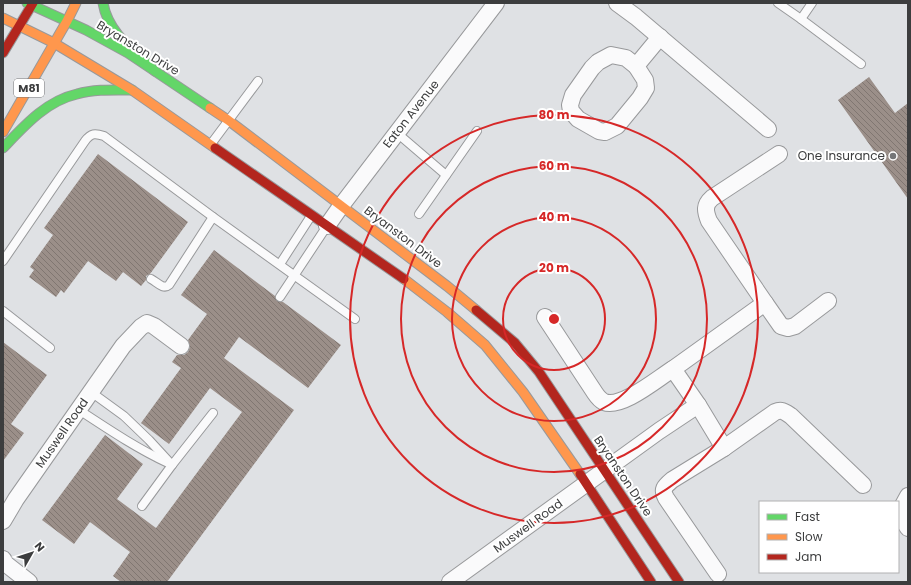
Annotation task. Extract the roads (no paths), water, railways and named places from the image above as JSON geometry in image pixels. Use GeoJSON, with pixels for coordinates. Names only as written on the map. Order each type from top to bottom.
{"type":"FeatureCollection","features":[{"type":"Feature","properties":{"kind":"main road","name":"M81"},"geometry":{"type":"LineString","coordinates":[[3,132],[76,3]]}},
{"type":"Feature","properties":{"kind":"main road"},"geometry":{"type":"LineString","coordinates":[[103,3],[103,10],[113,29],[156,71]]}},
{"type":"Feature","properties":{"kind":"main road","name":"Bryanston Drive"},"geometry":{"type":"LineString","coordinates":[[31,4],[128,53],[228,120],[453,291],[515,343],[539,372],[679,582]]}},
{"type":"Feature","properties":{"kind":"main road"},"geometry":{"type":"LineString","coordinates":[[3,53],[31,4]]}},
{"type":"Feature","properties":{"kind":"main road"},"geometry":{"type":"LineString","coordinates":[[3,18],[54,43],[132,90],[386,266],[447,312],[485,345],[523,392],[587,484],[651,582]]}},
{"type":"Feature","properties":{"kind":"main road"},"geometry":{"type":"LineString","coordinates":[[3,148],[27,124],[56,102],[68,96],[105,90],[132,90]]}},
{"type":"Feature","properties":{"kind":"street","name":"Eaton Avenue"},"geometry":{"type":"LineString","coordinates":[[327,226],[496,3]]}},
{"type":"Feature","properties":{"kind":"street"},"geometry":{"type":"LineString","coordinates":[[617,3],[636,16],[768,129]]}},
{"type":"Feature","properties":{"kind":"street"},"geometry":{"type":"LineString","coordinates":[[636,66],[660,37]]}},
{"type":"Feature","properties":{"kind":"street"},"geometry":{"type":"LineString","coordinates":[[611,55],[626,58],[636,66],[645,80],[646,88],[640,98],[617,126],[605,132],[600,131],[578,119],[571,111],[570,105],[573,95],[598,62],[611,55]]}},
{"type":"Feature","properties":{"kind":"street"},"geometry":{"type":"LineString","coordinates":[[779,154],[712,198],[705,208],[709,221],[782,326],[788,328],[795,326],[828,301]]}},
{"type":"Feature","properties":{"kind":"street"},"geometry":{"type":"LineString","coordinates":[[545,317],[595,393],[605,402],[613,403],[623,400],[673,369],[765,303]]}},
{"type":"Feature","properties":{"kind":"street","name":"Muswell Road"},"geometry":{"type":"LineString","coordinates":[[3,521],[16,499],[123,346],[141,327],[147,324],[154,326],[181,346]]}},
{"type":"Feature","properties":{"kind":"street"},"geometry":{"type":"LineString","coordinates":[[673,369],[698,405],[724,448]]}},
{"type":"Feature","properties":{"kind":"street","name":"Muswell Road"},"geometry":{"type":"LineString","coordinates":[[450,582],[698,405]]}},
{"type":"Feature","properties":{"kind":"street"},"geometry":{"type":"LineString","coordinates":[[718,574],[666,498],[663,493],[663,489],[672,480],[724,448],[775,412],[779,410],[791,416],[863,485]]}},
{"type":"Feature","properties":{"kind":"street"},"geometry":{"type":"LineString","coordinates":[[908,496],[902,507],[901,517],[908,528]]}},
{"type":"Feature","properties":{"kind":"street"},"geometry":{"type":"LineString","coordinates":[[3,559],[6,564],[29,582]]}},
{"type":"Feature","properties":{"kind":"lane"},"geometry":{"type":"LineString","coordinates":[[778,3],[861,64]]}},
{"type":"Feature","properties":{"kind":"lane"},"geometry":{"type":"LineString","coordinates":[[801,19],[812,3]]}},
{"type":"Feature","properties":{"kind":"lane"},"geometry":{"type":"LineString","coordinates":[[211,144],[258,81]]}},
{"type":"Feature","properties":{"kind":"lane"},"geometry":{"type":"LineString","coordinates":[[419,214],[477,131]]}},
{"type":"Feature","properties":{"kind":"lane"},"geometry":{"type":"LineString","coordinates":[[397,133],[446,175]]}},
{"type":"Feature","properties":{"kind":"lane"},"geometry":{"type":"LineString","coordinates":[[3,261],[89,135],[94,134],[104,136],[213,217],[355,319]]}},
{"type":"Feature","properties":{"kind":"lane"},"geometry":{"type":"LineString","coordinates":[[280,264],[312,214]]}},
{"type":"Feature","properties":{"kind":"lane"},"geometry":{"type":"LineString","coordinates":[[151,279],[164,287],[169,285],[213,217]]}},
{"type":"Feature","properties":{"kind":"lane"},"geometry":{"type":"LineString","coordinates":[[280,297],[327,226]]}},
{"type":"Feature","properties":{"kind":"lane"},"geometry":{"type":"LineString","coordinates":[[3,311],[50,348]]}},
{"type":"Feature","properties":{"kind":"lane"},"geometry":{"type":"LineString","coordinates":[[91,392],[124,416],[150,440],[172,465]]}},
{"type":"Feature","properties":{"kind":"lane"},"geometry":{"type":"LineString","coordinates":[[79,410],[122,439],[172,465]]}},
{"type":"Feature","properties":{"kind":"lane"},"geometry":{"type":"LineString","coordinates":[[142,506],[213,413]]}},
{"type":"Feature","properties":{"kind":"place","name":"One Insurance"},"geometry":{"type":"Point","coordinates":[893,156]}}]}
